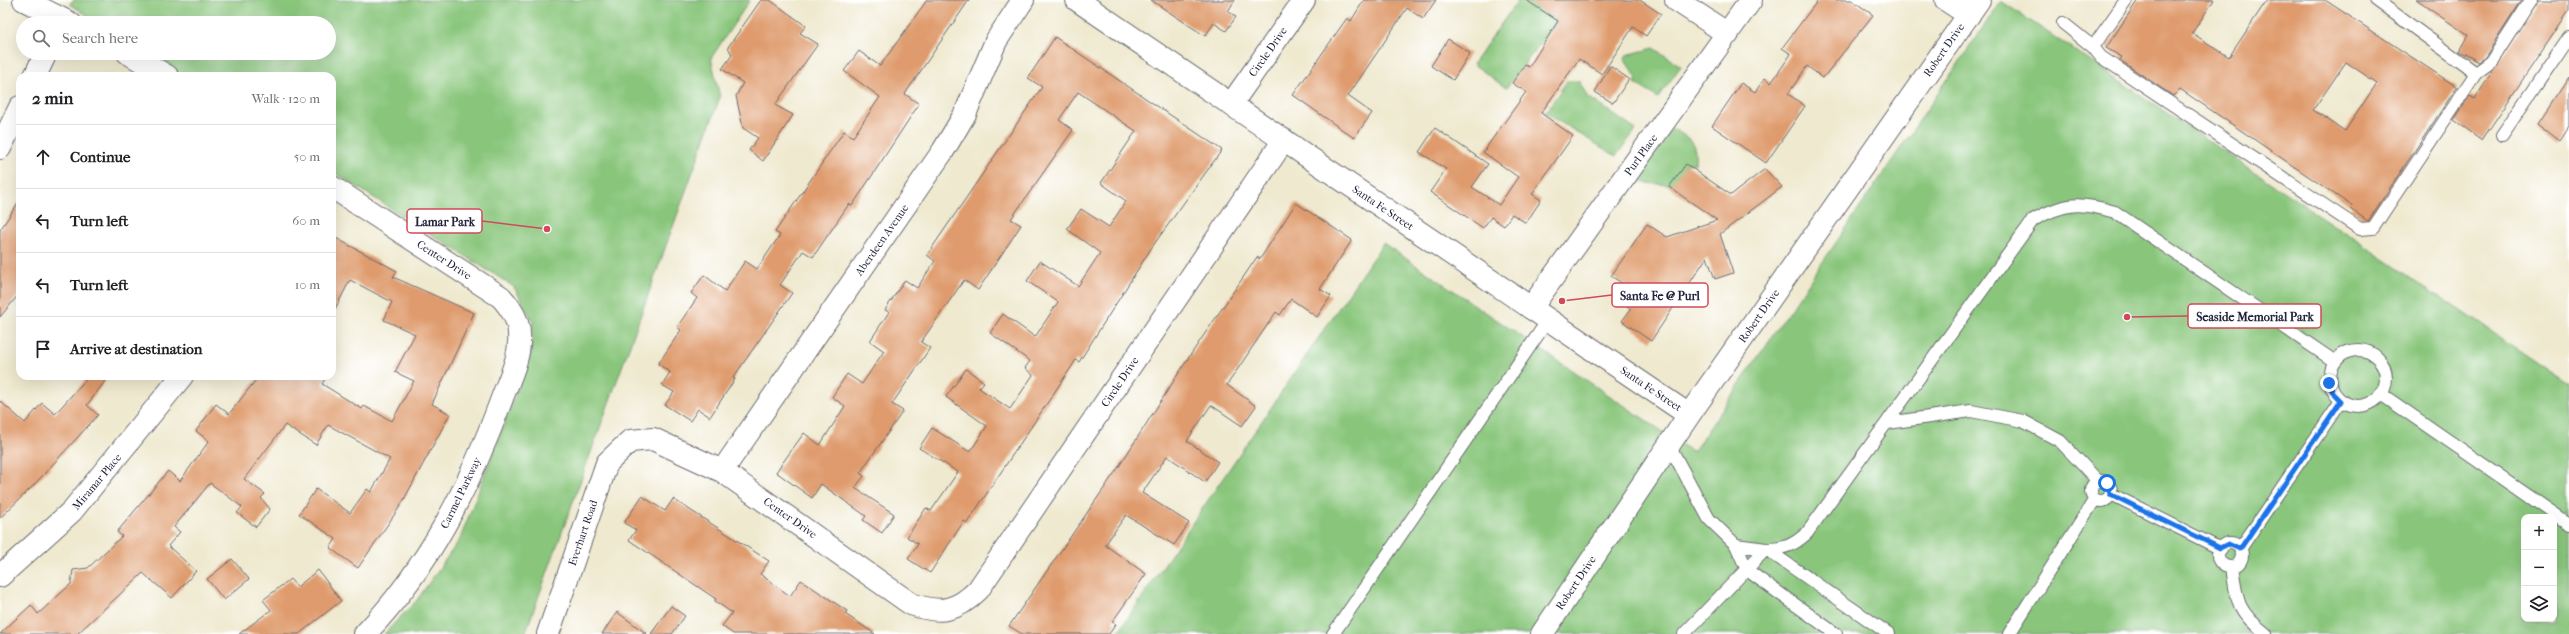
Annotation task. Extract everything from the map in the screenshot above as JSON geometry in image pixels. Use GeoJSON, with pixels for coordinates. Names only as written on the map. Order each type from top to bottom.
{"type":"FeatureCollection","features":[{"type":"Feature","properties":{"kind":"street"},"geometry":{"type":"LineString","coordinates":[[24,0],[53,16]]}},
{"type":"Feature","properties":{"kind":"street","name":"Aberdeen Avenue"},"geometry":{"type":"LineString","coordinates":[[722,470],[944,151],[965,114],[996,41],[1023,0]]}},
{"type":"Feature","properties":{"kind":"street","name":"Santa Fe Street"},"geometry":{"type":"LineString","coordinates":[[1077,0],[1232,103],[1284,140],[1689,415]]}},
{"type":"Feature","properties":{"kind":"street","name":"Circle Drive"},"geometry":{"type":"LineString","coordinates":[[1232,103],[1304,0]]}},
{"type":"Feature","properties":{"kind":"street"},"geometry":{"type":"LineString","coordinates":[[1676,0],[1728,34]]}},
{"type":"Feature","properties":{"kind":"street","name":"Purl Place"},"geometry":{"type":"LineString","coordinates":[[1540,314],[1751,0]]}},
{"type":"Feature","properties":{"kind":"street"},"geometry":{"type":"LineString","coordinates":[[1946,0],[1974,7]]}},
{"type":"Feature","properties":{"kind":"street","name":"Robert Drive"},"geometry":{"type":"LineString","coordinates":[[1542,634],[1689,415],[1974,7]]}},
{"type":"Feature","properties":{"kind":"street"},"geometry":{"type":"LineString","coordinates":[[37,72],[43,60]]}},
{"type":"Feature","properties":{"kind":"street"},"geometry":{"type":"LineString","coordinates":[[140,60],[160,72]]}},
{"type":"Feature","properties":{"kind":"street"},"geometry":{"type":"LineString","coordinates":[[0,148],[16,115]]}},
{"type":"Feature","properties":{"kind":"street","name":"Circle Drive"},"geometry":{"type":"LineString","coordinates":[[944,610],[965,603],[978,590],[1284,140]]}},
{"type":"Feature","properties":{"kind":"street","name":"Center Drive"},"geometry":{"type":"LineString","coordinates":[[336,190],[501,297],[512,310],[520,333]]}},
{"type":"Feature","properties":{"kind":"street","name":"Carmel Parkway"},"geometry":{"type":"LineString","coordinates":[[365,634],[390,608],[433,548],[462,494],[490,430],[518,353],[520,333]]}},
{"type":"Feature","properties":{"kind":"street","name":"Miramar Place"},"geometry":{"type":"LineString","coordinates":[[0,576],[72,511],[179,380]]}},
{"type":"Feature","properties":{"kind":"street","name":"Center Drive"},"geometry":{"type":"LineString","coordinates":[[630,441],[653,439],[722,470],[911,604],[928,610],[944,610]]}},
{"type":"Feature","properties":{"kind":"street","name":"Everhart Road"},"geometry":{"type":"LineString","coordinates":[[548,634],[607,463],[630,441]]}},
{"type":"Feature","properties":{"kind":"lane"},"geometry":{"type":"LineString","coordinates":[[2093,47],[2126,0]]}},
{"type":"Feature","properties":{"kind":"lane"},"geometry":{"type":"LineString","coordinates":[[2376,0],[2476,73]]}},
{"type":"Feature","properties":{"kind":"lane"},"geometry":{"type":"LineString","coordinates":[[2063,23],[2093,47],[2101,56],[2360,229],[2373,228],[2476,73],[2491,62],[2531,0]]}},
{"type":"Feature","properties":{"kind":"lane"},"geometry":{"type":"LineString","coordinates":[[2502,135],[2569,37]]}},
{"type":"Feature","properties":{"kind":"lane"},"geometry":{"type":"LineString","coordinates":[[1736,545],[1766,549],[1783,549],[1795,544],[1807,532],[1888,423],[2033,220],[2052,209],[2086,204],[2115,212],[2334,361]]}},
{"type":"Feature","properties":{"kind":"lane"},"geometry":{"type":"LineString","coordinates":[[1333,634],[1540,314]]}},
{"type":"Feature","properties":{"kind":"lane"},"geometry":{"type":"LineString","coordinates":[[2353,349],[2364,350],[2374,354],[2382,362],[2386,373],[2386,384],[2381,394],[2373,402],[2362,406],[2351,406],[2341,401],[2333,393],[2329,383],[2330,372],[2334,361],[2342,354],[2353,349]]}},
{"type":"Feature","properties":{"kind":"lane"},"geometry":{"type":"LineString","coordinates":[[2381,394],[2569,524]]}},
{"type":"Feature","properties":{"kind":"lane"},"geometry":{"type":"LineString","coordinates":[[2232,567],[2242,558],[2240,549],[2341,401]]}},
{"type":"Feature","properties":{"kind":"lane"},"geometry":{"type":"LineString","coordinates":[[1888,423],[1971,411],[2023,421],[2060,441],[2099,482],[2107,483],[2110,494],[2220,548]]}},
{"type":"Feature","properties":{"kind":"lane"},"geometry":{"type":"LineString","coordinates":[[1669,445],[1709,519],[1736,545],[1747,570],[1836,634]]}},
{"type":"Feature","properties":{"kind":"lane"},"geometry":{"type":"LineString","coordinates":[[2095,499],[2091,489],[2099,482]]}},
{"type":"Feature","properties":{"kind":"lane"},"geometry":{"type":"LineString","coordinates":[[2095,499],[2102,501],[2110,494]]}},
{"type":"Feature","properties":{"kind":"lane"},"geometry":{"type":"LineString","coordinates":[[2009,634],[2095,499]]}},
{"type":"Feature","properties":{"kind":"lane"},"geometry":{"type":"LineString","coordinates":[[2220,548],[2228,544],[2240,549]]}},
{"type":"Feature","properties":{"kind":"lane"},"geometry":{"type":"LineString","coordinates":[[2220,548],[2220,561],[2223,565],[2232,567]]}},
{"type":"Feature","properties":{"kind":"lane"},"geometry":{"type":"LineString","coordinates":[[1684,634],[1720,594],[1747,570],[1766,549]]}},
{"type":"Feature","properties":{"kind":"lane"},"geometry":{"type":"LineString","coordinates":[[1766,549],[1889,634]]}},
{"type":"Feature","properties":{"kind":"lane"},"geometry":{"type":"LineString","coordinates":[[2232,567],[2237,601],[2249,620],[2266,634]]}},
{"type":"Feature","properties":{"kind":"green space"},"geometry":{"type":"Polygon","coordinates":[[[73,0],[750,0],[711,58],[720,97],[525,634],[384,634],[417,600],[460,539],[531,354],[533,321],[514,287],[336,174],[336,72],[176,72],[157,60],[336,60],[336,16],[88,16],[70,4],[73,0]]]}},
{"type":"Feature","properties":{"kind":"green space"},"geometry":{"type":"Polygon","coordinates":[[[1518,0],[1538,0],[1535,6],[1558,21],[1506,88],[1473,64],[1518,0]]]}},
{"type":"Feature","properties":{"kind":"green space"},"geometry":{"type":"Polygon","coordinates":[[[2001,1],[2569,384],[2569,634],[1117,634],[1383,243],[1693,452],[2001,1]]]}},
{"type":"Feature","properties":{"kind":"green space"},"geometry":{"type":"Polygon","coordinates":[[[1654,48],[1681,66],[1658,98],[1635,83],[1637,78],[1624,59],[1626,55],[1654,48]]]}},
{"type":"Feature","properties":{"kind":"green space"},"geometry":{"type":"Polygon","coordinates":[[[1567,81],[1579,81],[1587,96],[1636,130],[1616,156],[1545,113],[1567,81]]]}},
{"type":"Feature","properties":{"kind":"green space"},"geometry":{"type":"Polygon","coordinates":[[[1672,128],[1688,138],[1693,145],[1695,150],[1695,164],[1689,162],[1671,185],[1635,182],[1672,128]]]}},
{"type":"Feature","properties":{"kind":"building"},"geometry":{"type":"Polygon","coordinates":[[[761,0],[770,0],[806,26],[800,33],[818,44],[775,105],[793,115],[763,161],[749,150],[758,138],[743,128],[736,96],[743,83],[722,69],[732,55],[728,47],[761,0]]]}},
{"type":"Feature","properties":{"kind":"building"},"geometry":{"type":"Polygon","coordinates":[[[927,0],[969,0],[905,94],[919,104],[852,206],[849,204],[813,257],[803,251],[780,285],[792,293],[733,378],[735,379],[710,417],[698,409],[690,421],[665,405],[674,392],[662,385],[670,372],[658,364],[681,330],[677,327],[697,298],[691,293],[704,275],[725,291],[745,261],[757,269],[780,235],[775,232],[844,131],[853,137],[880,97],[844,71],[859,51],[880,66],[927,0]]]}},
{"type":"Feature","properties":{"kind":"building"},"geometry":{"type":"Polygon","coordinates":[[[1151,0],[1235,0],[1228,11],[1236,17],[1226,31],[1214,23],[1205,36],[1151,0]]]}},
{"type":"Feature","properties":{"kind":"building"},"geometry":{"type":"Polygon","coordinates":[[[1364,0],[1436,0],[1423,19],[1407,8],[1348,96],[1372,113],[1354,138],[1293,95],[1347,18],[1351,21],[1364,0]]]}},
{"type":"Feature","properties":{"kind":"building"},"geometry":{"type":"Polygon","coordinates":[[[1526,0],[1640,0],[1661,14],[1646,36],[1633,27],[1602,74],[1579,59],[1541,113],[1573,136],[1532,194],[1541,200],[1526,223],[1512,214],[1504,226],[1491,217],[1483,228],[1430,192],[1446,169],[1419,152],[1435,128],[1488,164],[1472,187],[1499,205],[1518,177],[1483,152],[1526,92],[1512,83],[1525,65],[1529,67],[1558,21],[1526,0]]]}},
{"type":"Feature","properties":{"kind":"building"},"geometry":{"type":"Polygon","coordinates":[[[1818,0],[1852,0],[1873,15],[1823,78],[1807,66],[1788,94],[1805,106],[1766,163],[1712,126],[1741,83],[1755,92],[1765,78],[1771,83],[1791,54],[1782,48],[1818,0]]]}},
{"type":"Feature","properties":{"kind":"building"},"geometry":{"type":"Polygon","coordinates":[[[2138,0],[2214,0],[2192,33],[2229,57],[2267,0],[2325,0],[2457,87],[2368,221],[2351,209],[2352,206],[2180,89],[2173,96],[2120,60],[2122,57],[2106,48],[2138,0]],[[2346,62],[2313,110],[2345,131],[2377,83],[2346,62]]]}},
{"type":"Feature","properties":{"kind":"building"},"geometry":{"type":"Polygon","coordinates":[[[2416,0],[2522,0],[2485,57],[2479,62],[2459,51],[2468,35],[2416,0]]]}},
{"type":"Feature","properties":{"kind":"building"},"geometry":{"type":"Polygon","coordinates":[[[2538,0],[2569,0],[2569,11],[2482,140],[2454,120],[2470,96],[2475,99],[2538,0]]]}},
{"type":"Feature","properties":{"kind":"building"},"geometry":{"type":"Polygon","coordinates":[[[1055,37],[1222,150],[1152,247],[1079,362],[1076,360],[967,523],[964,521],[930,573],[908,559],[918,544],[907,537],[926,508],[931,511],[958,472],[919,448],[932,428],[970,452],[987,426],[946,397],[966,369],[984,382],[979,388],[1010,409],[1033,375],[1025,368],[1030,361],[990,333],[1003,314],[1035,337],[1058,302],[1027,281],[1040,261],[1078,286],[1100,253],[1067,229],[1081,209],[1109,227],[1126,201],[1101,183],[1136,131],[1078,92],[1059,120],[1073,130],[1011,219],[1021,225],[978,290],[964,280],[921,342],[930,348],[892,404],[903,411],[860,473],[864,476],[855,488],[894,514],[882,533],[863,520],[866,516],[821,484],[812,498],[776,472],[804,433],[820,445],[845,406],[832,397],[847,374],[862,384],[884,351],[870,341],[889,312],[885,310],[905,280],[917,288],[935,261],[927,255],[1042,87],[1028,78],[1055,37]]]}},
{"type":"Feature","properties":{"kind":"building"},"geometry":{"type":"Polygon","coordinates":[[[1448,39],[1470,53],[1453,80],[1431,66],[1448,39]]]}},
{"type":"Feature","properties":{"kind":"building"},"geometry":{"type":"Polygon","coordinates":[[[1610,66],[1629,79],[1613,103],[1595,92],[1610,66]]]}},
{"type":"Feature","properties":{"kind":"building"},"geometry":{"type":"Polygon","coordinates":[[[2569,77],[2569,127],[2560,141],[2538,124],[2569,77]]]}},
{"type":"Feature","properties":{"kind":"building"},"geometry":{"type":"Polygon","coordinates":[[[1686,164],[1731,195],[1765,169],[1782,187],[1720,234],[1733,273],[1715,279],[1707,257],[1651,341],[1622,321],[1631,309],[1617,299],[1626,286],[1611,276],[1647,224],[1667,237],[1717,220],[1669,187],[1686,164]]]}},
{"type":"Feature","properties":{"kind":"building"},"geometry":{"type":"Polygon","coordinates":[[[1296,203],[1352,240],[1320,289],[1331,296],[1317,317],[1291,299],[1280,315],[1276,312],[1227,385],[1256,406],[1242,426],[1211,405],[1187,441],[1218,462],[1205,482],[1167,456],[1142,493],[1189,523],[1174,545],[1126,515],[1105,545],[1146,574],[1112,622],[1116,624],[1109,634],[1022,634],[1009,626],[1118,468],[1189,357],[1257,257],[1260,259],[1296,203]]]}},
{"type":"Feature","properties":{"kind":"building"},"geometry":{"type":"Polygon","coordinates":[[[16,206],[16,298],[0,317],[0,230],[16,206]]]}},
{"type":"Feature","properties":{"kind":"building"},"geometry":{"type":"Polygon","coordinates":[[[336,238],[397,271],[393,277],[474,313],[432,404],[450,414],[401,505],[358,568],[330,548],[336,539],[299,514],[316,489],[350,513],[367,489],[371,492],[390,459],[328,425],[316,445],[285,425],[244,479],[265,494],[261,498],[270,509],[256,527],[237,513],[242,507],[210,483],[174,527],[180,532],[168,546],[196,571],[172,598],[143,573],[77,634],[0,634],[31,605],[38,614],[71,584],[73,570],[88,568],[122,536],[117,532],[168,471],[180,481],[209,441],[196,431],[216,404],[229,414],[256,380],[324,380],[322,384],[362,409],[364,406],[392,421],[414,381],[395,372],[415,334],[384,320],[392,302],[350,280],[336,307],[336,238]]]}},
{"type":"Feature","properties":{"kind":"building"},"geometry":{"type":"Polygon","coordinates":[[[85,380],[106,380],[87,405],[98,415],[33,486],[0,518],[0,401],[25,423],[42,403],[55,414],[85,380]]]}},
{"type":"Feature","properties":{"kind":"building"},"geometry":{"type":"Polygon","coordinates":[[[642,496],[665,511],[673,499],[769,561],[760,574],[790,596],[801,580],[847,611],[845,614],[875,634],[733,634],[722,626],[732,613],[715,601],[716,599],[629,540],[636,530],[624,523],[642,496]]]}},
{"type":"Feature","properties":{"kind":"building"},"geometry":{"type":"Polygon","coordinates":[[[232,559],[249,579],[224,600],[207,579],[232,559]]]}},
{"type":"Feature","properties":{"kind":"building"},"geometry":{"type":"Polygon","coordinates":[[[318,570],[341,601],[299,634],[239,634],[271,610],[263,600],[290,579],[297,587],[318,570]]]}},
{"type":"Feature","properties":{"kind":"building"},"geometry":{"type":"Polygon","coordinates":[[[671,606],[685,616],[672,634],[651,634],[671,606]]]}},
{"type":"Feature","properties":{"kind":"building"},"geometry":{"type":"Polygon","coordinates":[[[617,612],[647,634],[602,634],[617,612]]]}},
{"type":"Feature","properties":{"kind":"place","name":"Lamar Park"},"geometry":{"type":"Point","coordinates":[547,229]}},
{"type":"Feature","properties":{"kind":"place","name":"Santa Fe @ Purl"},"geometry":{"type":"Point","coordinates":[1562,301]}},
{"type":"Feature","properties":{"kind":"place","name":"Seaside Memorial Park"},"geometry":{"type":"Point","coordinates":[2127,317]}},
{"type":"Feature","properties":{"kind":"route"},"geometry":{"type":"LineString","coordinates":[[2107,483],[2111,490],[2110,494],[2220,548],[2224,545],[2233,544],[2240,549],[2341,401],[2333,393],[2329,383]]}}]}
